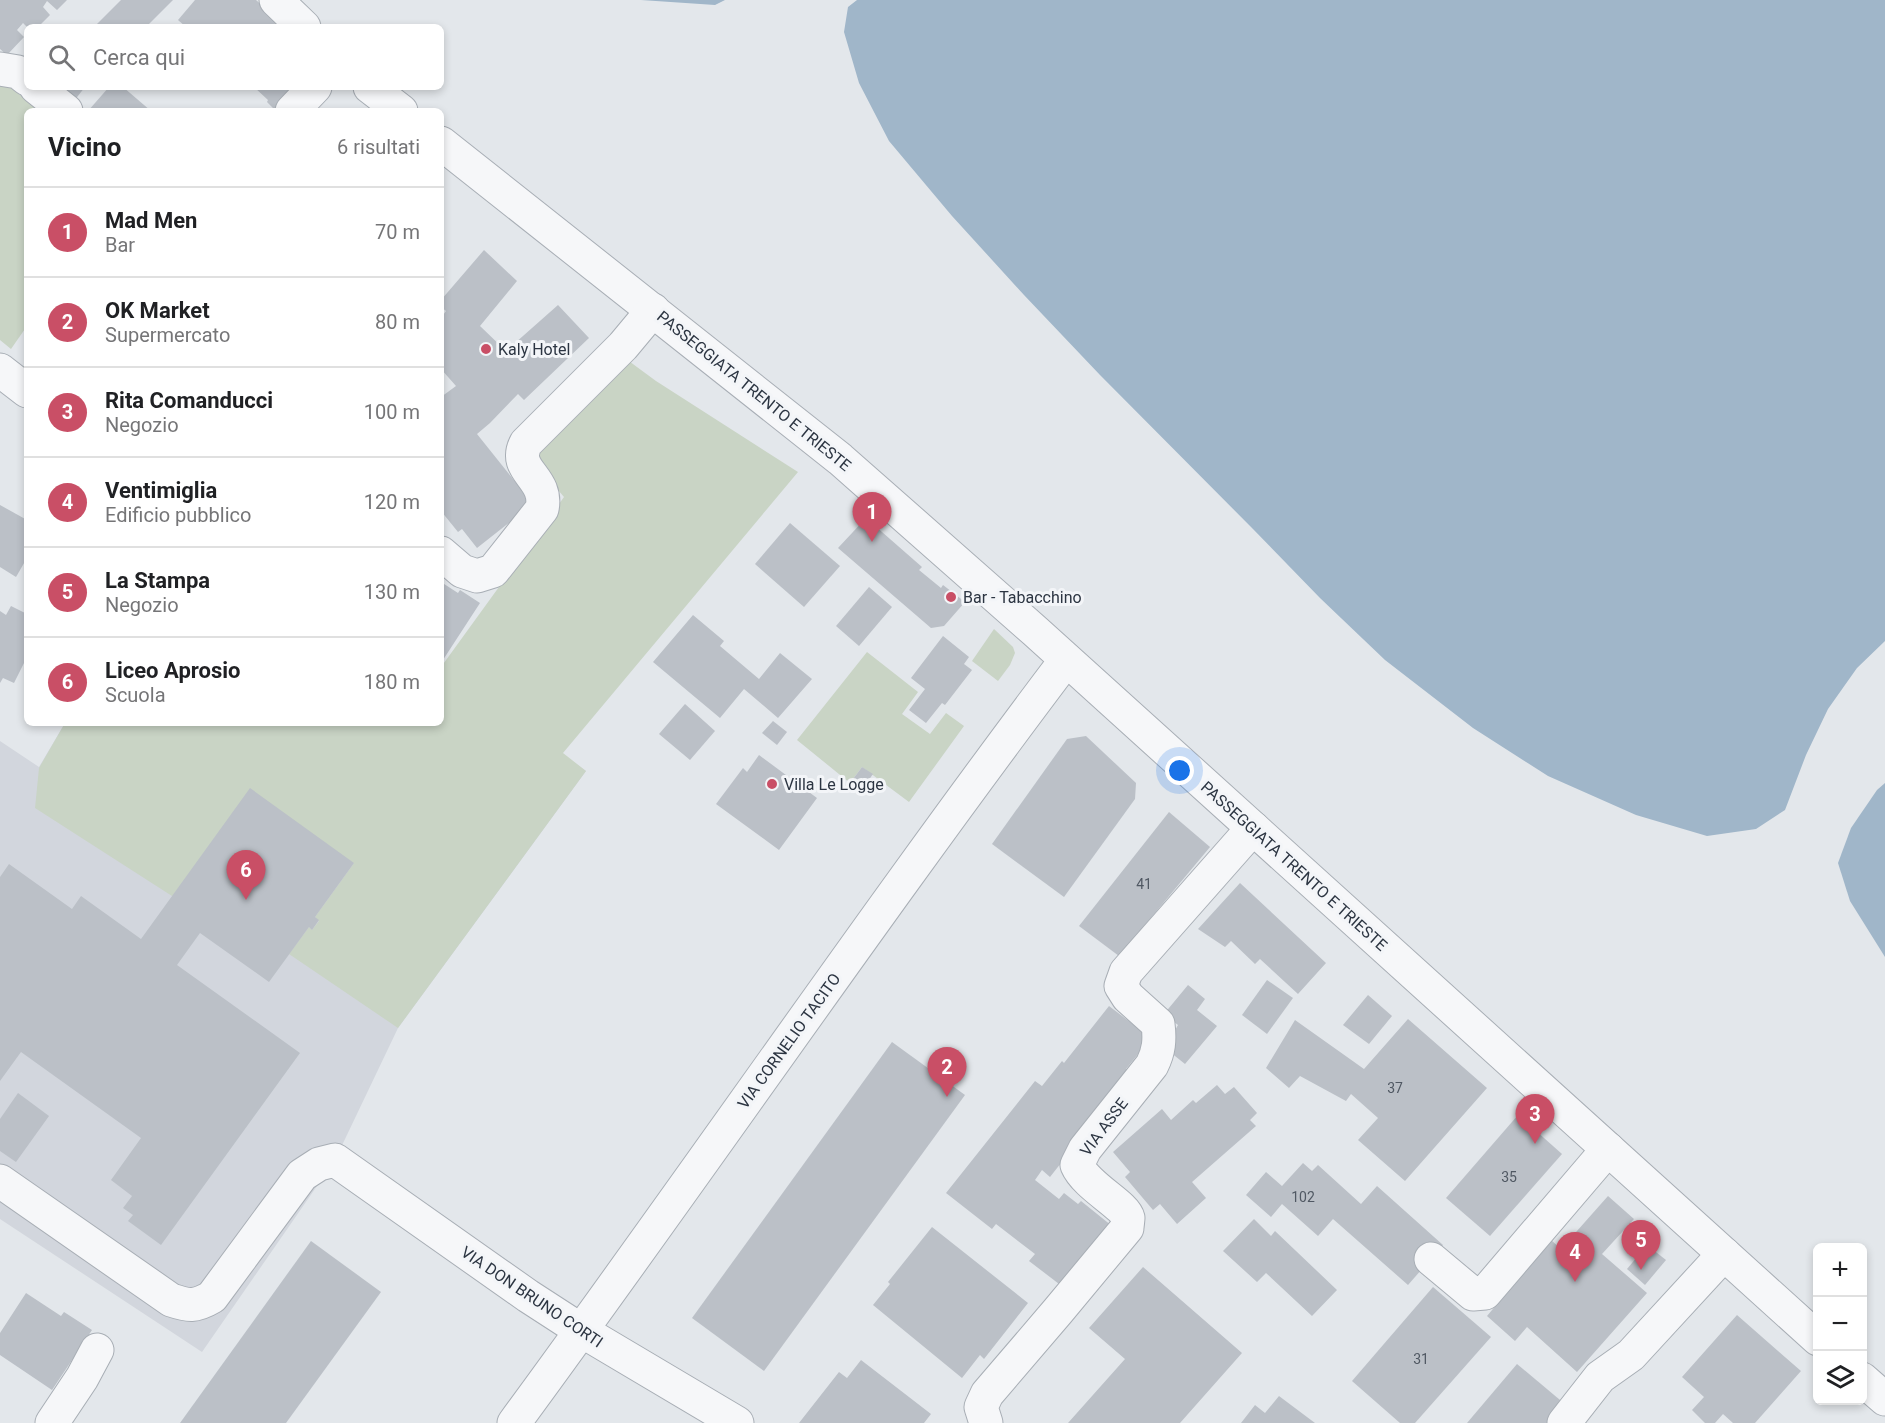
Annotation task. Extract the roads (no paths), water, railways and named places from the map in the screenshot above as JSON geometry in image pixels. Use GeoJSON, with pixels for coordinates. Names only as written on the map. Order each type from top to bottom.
{"type":"FeatureCollection","features":[{"type":"Feature","properties":{"kind":"street"},"geometry":{"type":"LineString","coordinates":[[276,0],[301,24]]}},
{"type":"Feature","properties":{"kind":"street"},"geometry":{"type":"LineString","coordinates":[[40,90],[62,108]]}},
{"type":"Feature","properties":{"kind":"street"},"geometry":{"type":"LineString","coordinates":[[295,108],[312,90]]}},
{"type":"Feature","properties":{"kind":"street"},"geometry":{"type":"LineString","coordinates":[[374,90],[396,108]]}},
{"type":"Feature","properties":{"kind":"street","name":"PASSEGGIATA TRENTO E TRIESTE"},"geometry":{"type":"LineString","coordinates":[[444,145],[840,459],[1253,828],[1813,1334]]}},
{"type":"Feature","properties":{"kind":"street"},"geometry":{"type":"LineString","coordinates":[[444,556],[462,571],[477,576],[493,571],[542,509],[544,500],[542,491],[521,460],[526,443],[622,346],[653,310]]}},
{"type":"Feature","properties":{"kind":"street"},"geometry":{"type":"LineString","coordinates":[[0,370],[24,389]]}},
{"type":"Feature","properties":{"kind":"street","name":"VIA CORNELIO TACITO"},"geometry":{"type":"LineString","coordinates":[[514,1423],[1066,660]]}},
{"type":"Feature","properties":{"kind":"street","name":"VIA ASSE"},"geometry":{"type":"LineString","coordinates":[[987,1409],[1058,1311],[1127,1228],[1128,1219],[1124,1211],[1089,1183],[1080,1174],[1077,1165],[1085,1149],[1152,1065],[1157,1055],[1160,1042],[1158,1024],[1128,997],[1121,986],[1126,972],[1253,828]]}},
{"type":"Feature","properties":{"kind":"street"},"geometry":{"type":"LineString","coordinates":[[1431,1259],[1473,1294],[1485,1293],[1608,1149]]}},
{"type":"Feature","properties":{"kind":"street","name":"VIA DON BRUNO CORTI"},"geometry":{"type":"LineString","coordinates":[[0,1181],[171,1300],[186,1305],[200,1304],[212,1297],[302,1175],[319,1164],[334,1160],[582,1331],[737,1423]]}},
{"type":"Feature","properties":{"kind":"street"},"geometry":{"type":"LineString","coordinates":[[1564,1423],[1600,1377],[1631,1355],[1724,1254]]}},
{"type":"Feature","properties":{"kind":"street"},"geometry":{"type":"LineString","coordinates":[[52,1423],[82,1378],[97,1350]]}},
{"type":"Feature","properties":{"kind":"street"},"geometry":{"type":"LineString","coordinates":[[1867,1383],[1885,1399]]}},
{"type":"Feature","properties":{"kind":"water"},"geometry":{"type":"Polygon","coordinates":[[[641,0],[725,0],[715,5],[641,0]]]}},
{"type":"Feature","properties":{"kind":"water"},"geometry":{"type":"Polygon","coordinates":[[[857,0],[1885,0],[1885,641],[1857,668],[1828,709],[1806,755],[1785,810],[1756,829],[1707,836],[1636,815],[1548,776],[1473,728],[1385,660],[1320,598],[1100,375],[952,216],[889,141],[859,83],[844,32],[848,7],[857,0]]]}},
{"type":"Feature","properties":{"kind":"water"},"geometry":{"type":"Polygon","coordinates":[[[1885,783],[1885,957],[1850,901],[1838,863],[1851,828],[1877,790],[1885,783]]]}},
{"type":"Feature","properties":{"kind":"place","name":"Kaly Hotel"},"geometry":{"type":"Point","coordinates":[486,349]}},
{"type":"Feature","properties":{"kind":"place","name":"Mad Men"},"geometry":{"type":"Point","coordinates":[872,542]}},
{"type":"Feature","properties":{"kind":"place","name":"Bar - Tabacchino"},"geometry":{"type":"Point","coordinates":[951,597]}},
{"type":"Feature","properties":{"kind":"place","name":"Villa Le Logge"},"geometry":{"type":"Point","coordinates":[772,784]}},
{"type":"Feature","properties":{"kind":"place","name":"Liceo Aprosio"},"geometry":{"type":"Point","coordinates":[246,900]}},
{"type":"Feature","properties":{"kind":"place","name":"OK Market"},"geometry":{"type":"Point","coordinates":[947,1097]}},
{"type":"Feature","properties":{"kind":"place","name":"Rita Comanducci"},"geometry":{"type":"Point","coordinates":[1535,1144]}},
{"type":"Feature","properties":{"kind":"place","name":"La Stampa"},"geometry":{"type":"Point","coordinates":[1641,1270]}},
{"type":"Feature","properties":{"kind":"place","name":"Ventimiglia"},"geometry":{"type":"Point","coordinates":[1575,1282]}}]}
